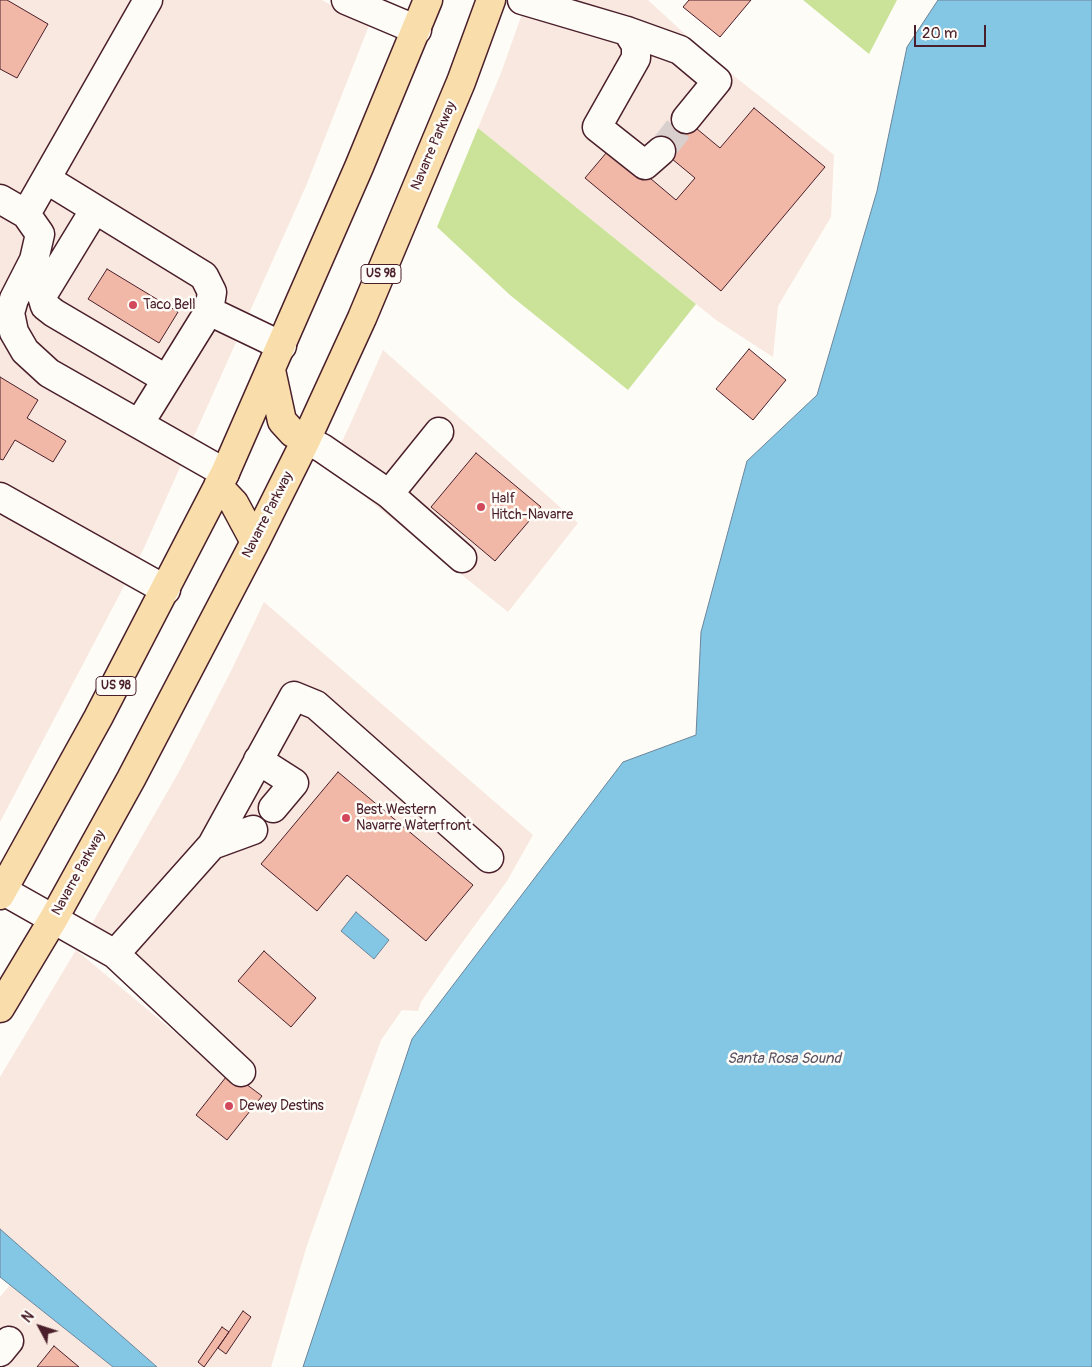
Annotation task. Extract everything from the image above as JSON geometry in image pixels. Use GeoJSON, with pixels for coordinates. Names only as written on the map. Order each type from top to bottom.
{"type":"FeatureCollection","features":[{"type":"Feature","properties":{"kind":"highway","name":"US 98"},"geometry":{"type":"LineString","coordinates":[[1,892],[98,718],[222,479],[276,358],[417,30],[428,0]]}},
{"type":"Feature","properties":{"kind":"highway","name":"Navarre Parkway"},"geometry":{"type":"LineString","coordinates":[[0,1008],[54,918],[131,779],[306,440],[374,291],[461,82],[491,0]]}},
{"type":"Feature","properties":{"kind":"highway"},"geometry":{"type":"LineString","coordinates":[[276,358],[282,421],[293,433],[306,440]]}},
{"type":"Feature","properties":{"kind":"highway"},"geometry":{"type":"LineString","coordinates":[[222,479],[255,542]]}},
{"type":"Feature","properties":{"kind":"street"},"geometry":{"type":"LineString","coordinates":[[26,214],[148,0]]}},
{"type":"Feature","properties":{"kind":"street"},"geometry":{"type":"LineString","coordinates":[[346,0],[417,30]]}},
{"type":"Feature","properties":{"kind":"street"},"geometry":{"type":"LineString","coordinates":[[522,0],[627,31],[680,50],[717,81],[686,119]]}},
{"type":"Feature","properties":{"kind":"street"},"geometry":{"type":"LineString","coordinates":[[627,31],[636,45],[636,58],[597,127],[645,166],[661,150]]}},
{"type":"Feature","properties":{"kind":"street"},"geometry":{"type":"LineString","coordinates":[[46,179],[204,276],[212,292],[209,311],[139,424]]}},
{"type":"Feature","properties":{"kind":"street"},"geometry":{"type":"LineString","coordinates":[[0,199],[26,214],[40,234],[34,260],[14,300],[10,313],[14,332],[25,351],[49,373],[139,424],[222,479]]}},
{"type":"Feature","properties":{"kind":"street"},"geometry":{"type":"LineString","coordinates":[[95,209],[42,296],[45,306],[54,314],[166,379]]}},
{"type":"Feature","properties":{"kind":"street"},"geometry":{"type":"LineString","coordinates":[[209,311],[276,358]]}},
{"type":"Feature","properties":{"kind":"street"},"geometry":{"type":"LineString","coordinates":[[389,494],[438,432]]}},
{"type":"Feature","properties":{"kind":"street"},"geometry":{"type":"LineString","coordinates":[[306,440],[322,448],[389,494],[462,558]]}},
{"type":"Feature","properties":{"kind":"street"},"geometry":{"type":"LineString","coordinates":[[0,496],[166,590]]}},
{"type":"Feature","properties":{"kind":"street"},"geometry":{"type":"LineString","coordinates":[[114,954],[212,845],[294,696],[316,705],[489,858]]}},
{"type":"Feature","properties":{"kind":"street"},"geometry":{"type":"LineString","coordinates":[[258,760],[294,783],[273,808]]}},
{"type":"Feature","properties":{"kind":"street"},"geometry":{"type":"LineString","coordinates":[[212,845],[253,830]]}},
{"type":"Feature","properties":{"kind":"street"},"geometry":{"type":"LineString","coordinates":[[1,892],[54,918],[114,954],[241,1072]]}},
{"type":"Feature","properties":{"kind":"shaded area"},"geometry":{"type":"Polygon","coordinates":[[[0,0],[322,0],[370,23],[306,186],[143,550],[0,822],[0,0]]]}},
{"type":"Feature","properties":{"kind":"shaded area"},"geometry":{"type":"Polygon","coordinates":[[[527,0],[648,0],[710,57],[834,155],[831,217],[778,306],[773,357],[716,320],[478,128],[501,73],[527,0]]]}},
{"type":"Feature","properties":{"kind":"shaded area"},"geometry":{"type":"Polygon","coordinates":[[[383,350],[578,523],[508,612],[329,468],[383,350]]]}},
{"type":"Feature","properties":{"kind":"shaded area"},"geometry":{"type":"Polygon","coordinates":[[[264,602],[533,835],[507,881],[451,958],[421,1002],[418,1011],[402,1010],[381,1040],[307,1245],[271,1367],[157,1367],[0,1229],[0,1077],[76,950],[244,1090],[259,1072],[89,929],[181,768],[264,602]]]}},
{"type":"Feature","properties":{"kind":"shaded area"},"geometry":{"type":"Polygon","coordinates":[[[10,1285],[113,1367],[0,1367],[0,1297],[10,1285]]]}},
{"type":"Feature","properties":{"kind":"green space"},"geometry":{"type":"Polygon","coordinates":[[[803,0],[897,0],[869,54],[803,0]]]}},
{"type":"Feature","properties":{"kind":"green space"},"geometry":{"type":"Polygon","coordinates":[[[478,128],[696,304],[628,390],[510,295],[437,227],[478,128]]]}},
{"type":"Feature","properties":{"kind":"water","name":"Santa Rosa Sound"},"geometry":{"type":"Polygon","coordinates":[[[938,0],[1092,0],[1092,1367],[303,1367],[412,1039],[623,762],[696,735],[701,632],[747,461],[817,395],[877,191],[907,47],[938,0]]]}},
{"type":"Feature","properties":{"kind":"water"},"geometry":{"type":"Polygon","coordinates":[[[356,912],[389,940],[374,959],[341,931],[356,912]]]}},
{"type":"Feature","properties":{"kind":"water"},"geometry":{"type":"Polygon","coordinates":[[[0,1229],[157,1367],[113,1367],[0,1277],[0,1229]]]}},
{"type":"Feature","properties":{"kind":"building"},"geometry":{"type":"Polygon","coordinates":[[[0,0],[7,0],[48,24],[17,78],[0,69],[0,0]]]}},
{"type":"Feature","properties":{"kind":"building"},"geometry":{"type":"Polygon","coordinates":[[[689,0],[751,0],[720,37],[683,7],[689,0]]]}},
{"type":"Feature","properties":{"kind":"building"},"geometry":{"type":"Polygon","coordinates":[[[754,108],[825,167],[721,291],[585,178],[612,146],[676,200],[695,178],[654,144],[679,114],[720,148],[754,108]]]}},
{"type":"Feature","properties":{"kind":"building","name":"Taco Bell"},"geometry":{"type":"Polygon","coordinates":[[[107,269],[178,312],[159,343],[88,299],[107,269]]]}},
{"type":"Feature","properties":{"kind":"building"},"geometry":{"type":"Polygon","coordinates":[[[749,349],[786,380],[753,420],[716,389],[749,349]]]}},
{"type":"Feature","properties":{"kind":"building"},"geometry":{"type":"Polygon","coordinates":[[[0,377],[38,400],[27,418],[66,441],[53,462],[15,440],[3,460],[0,459],[0,377]]]}},
{"type":"Feature","properties":{"kind":"building"},"geometry":{"type":"Polygon","coordinates":[[[476,453],[541,507],[495,561],[431,507],[476,453]]]}},
{"type":"Feature","properties":{"kind":"building","name":"Best Western Navarre Waterfront"},"geometry":{"type":"Polygon","coordinates":[[[338,772],[473,885],[426,941],[347,875],[317,911],[261,864],[338,772]]]}},
{"type":"Feature","properties":{"kind":"building"},"geometry":{"type":"Polygon","coordinates":[[[264,951],[316,998],[291,1027],[238,981],[264,951]]]}},
{"type":"Feature","properties":{"kind":"building","name":"Dewey Destins"},"geometry":{"type":"Polygon","coordinates":[[[230,1072],[262,1096],[227,1140],[196,1115],[230,1072]]]}},
{"type":"Feature","properties":{"kind":"building"},"geometry":{"type":"Polygon","coordinates":[[[243,1311],[251,1317],[226,1354],[218,1348],[243,1311]]]}},
{"type":"Feature","properties":{"kind":"building"},"geometry":{"type":"Polygon","coordinates":[[[222,1327],[229,1332],[204,1367],[198,1362],[222,1327]]]}},
{"type":"Feature","properties":{"kind":"building"},"geometry":{"type":"Polygon","coordinates":[[[54,1346],[79,1367],[37,1367],[54,1346]]]}},
{"type":"Feature","properties":{"kind":"tunnel"},"geometry":{"type":"LineString","coordinates":[[661,151],[686,119]]}},
{"type":"Feature","properties":{"kind":"place","name":"Taco Bell"},"geometry":{"type":"Point","coordinates":[133,305]}},
{"type":"Feature","properties":{"kind":"place","name":"Half Hitch-Navarre"},"geometry":{"type":"Point","coordinates":[481,507]}},
{"type":"Feature","properties":{"kind":"place","name":"Best Western Navarre Waterfront"},"geometry":{"type":"Point","coordinates":[346,818]}},
{"type":"Feature","properties":{"kind":"place","name":"Dewey Destins"},"geometry":{"type":"Point","coordinates":[229,1106]}}]}
